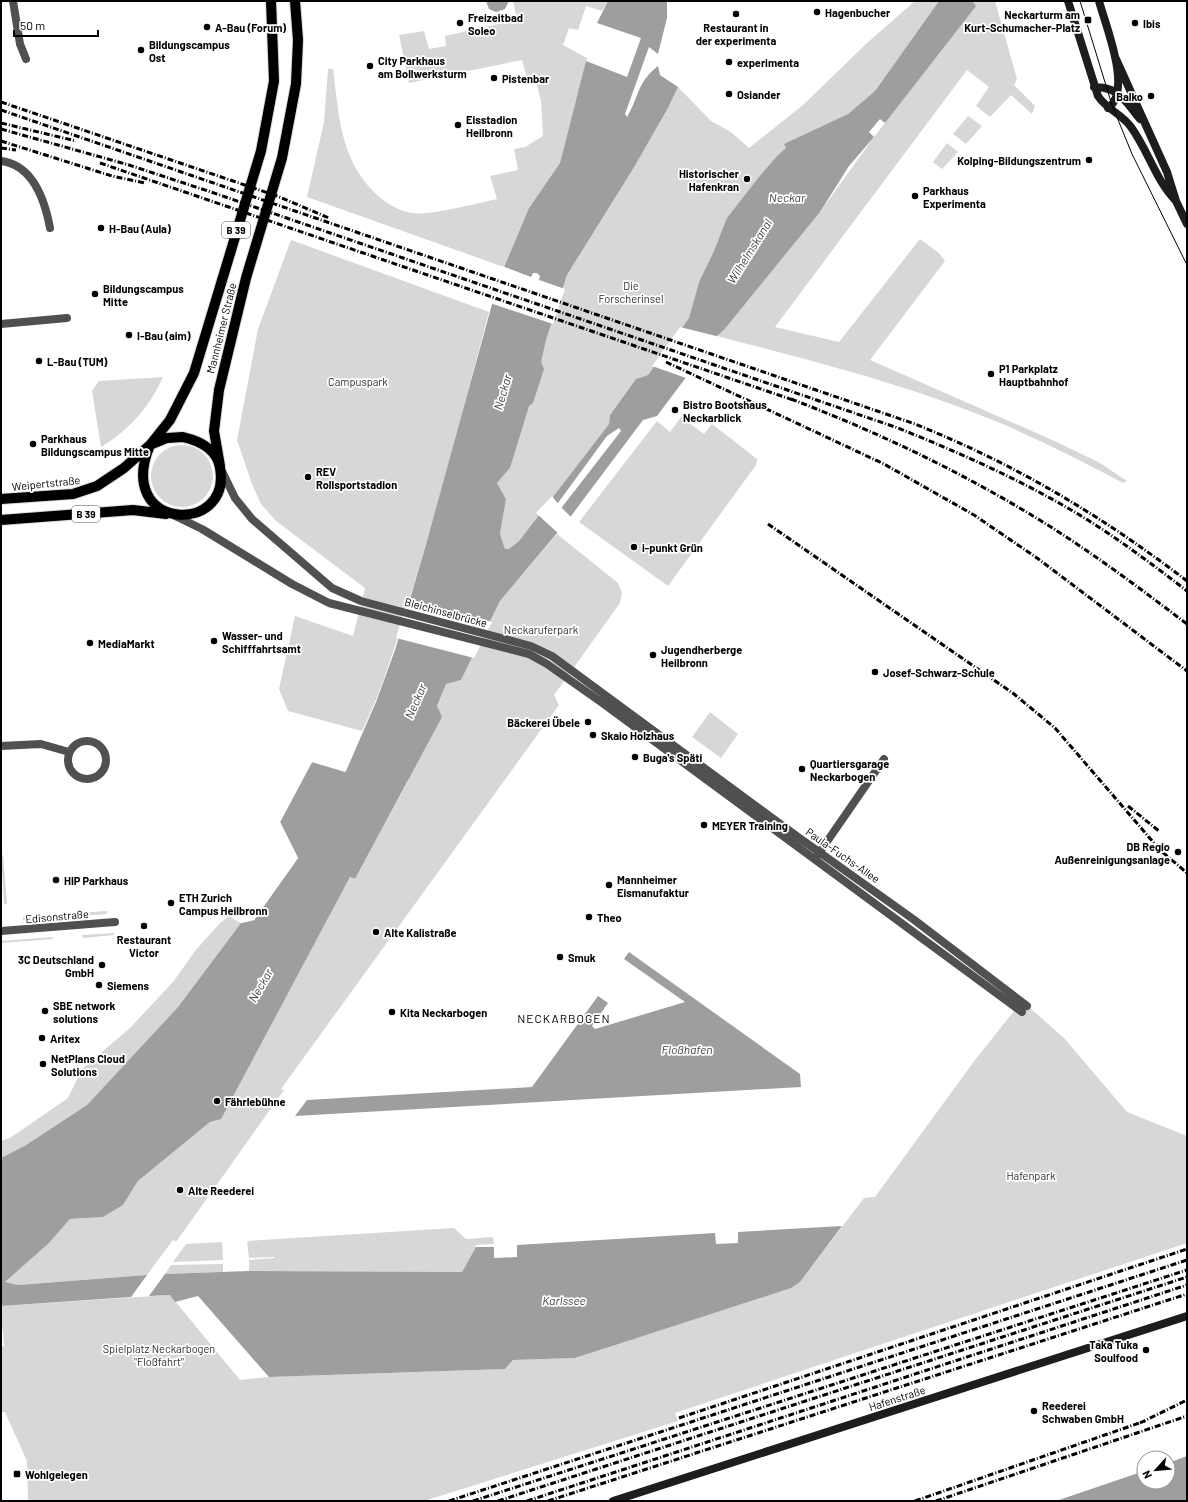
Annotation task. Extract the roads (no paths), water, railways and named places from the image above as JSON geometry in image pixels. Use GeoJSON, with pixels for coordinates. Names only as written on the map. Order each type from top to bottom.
{"type":"FeatureCollection","features":[{"type":"Feature","properties":{"kind":"main road","name":"Mannheimer Straße"},"geometry":{"type":"LineString","coordinates":[[150,445],[170,420],[194,373],[261,151],[274,81],[271,1]]}},
{"type":"Feature","properties":{"kind":"main road","name":"Mannheimer Straße"},"geometry":{"type":"LineString","coordinates":[[220,466],[214,431],[218,390],[246,278],[282,158],[296,84],[298,40],[296,1]]}},
{"type":"Feature","properties":{"kind":"main road"},"geometry":{"type":"LineString","coordinates":[[171,514],[159,508],[150,499],[144,487],[144,459],[150,445],[167,438],[183,437],[199,441],[212,451],[220,466]]}},
{"type":"Feature","properties":{"kind":"main road","name":"Weipertstraße"},"geometry":{"type":"LineString","coordinates":[[1,499],[34,498],[86,491],[112,477],[150,445]]}},
{"type":"Feature","properties":{"kind":"main road","name":"B 39"},"geometry":{"type":"LineString","coordinates":[[1,520],[133,510],[184,516],[198,513],[210,505],[218,493],[221,480],[220,466]]}},
{"type":"Feature","properties":{"kind":"street"},"geometry":{"type":"LineString","coordinates":[[13,1],[20,44],[26,59]]}},
{"type":"Feature","properties":{"kind":"street"},"geometry":{"type":"LineString","coordinates":[[1068,1],[1094,87],[1101,101],[1108,108],[1122,116],[1130,126],[1157,178],[1176,201]]}},
{"type":"Feature","properties":{"kind":"street"},"geometry":{"type":"LineString","coordinates":[[1099,1],[1118,70],[1117,93],[1112,105],[1108,108]]}},
{"type":"Feature","properties":{"kind":"street"},"geometry":{"type":"LineString","coordinates":[[1116,60],[1167,172],[1176,201],[1187,224]]}},
{"type":"Feature","properties":{"kind":"street"},"geometry":{"type":"LineString","coordinates":[[1094,87],[1111,88],[1146,127]]}},
{"type":"Feature","properties":{"kind":"street"},"geometry":{"type":"LineString","coordinates":[[1,161],[28,173],[45,203],[50,228]]}},
{"type":"Feature","properties":{"kind":"street"},"geometry":{"type":"LineString","coordinates":[[1,324],[67,318]]}},
{"type":"Feature","properties":{"kind":"street","name":"Mannheimer Straße"},"geometry":{"type":"LineString","coordinates":[[220,466],[235,498],[252,519],[332,588],[361,601]]}},
{"type":"Feature","properties":{"kind":"street","name":"Bleichinselbrücke"},"geometry":{"type":"LineString","coordinates":[[171,514],[220,539],[304,590],[329,603],[358,612],[530,650],[547,664],[582,688]]}},
{"type":"Feature","properties":{"kind":"street","name":"Bleichinselbrücke"},"geometry":{"type":"LineString","coordinates":[[361,601],[552,656],[587,681]]}},
{"type":"Feature","properties":{"kind":"street","name":"Paula-Fuchs-Allee"},"geometry":{"type":"LineString","coordinates":[[582,688],[712,780],[819,852],[913,919],[1024,1009],[906,928],[814,860],[712,780],[587,681]]}},
{"type":"Feature","properties":{"kind":"street"},"geometry":{"type":"LineString","coordinates":[[91,741],[102,749],[105,754],[104,768],[102,772],[93,779],[87,780],[76,777],[67,763],[69,752],[78,743],[91,741]]}},
{"type":"Feature","properties":{"kind":"street"},"geometry":{"type":"LineString","coordinates":[[1,746],[41,744],[69,752]]}},
{"type":"Feature","properties":{"kind":"street"},"geometry":{"type":"LineString","coordinates":[[814,860],[884,759]]}},
{"type":"Feature","properties":{"kind":"street"},"geometry":{"type":"LineString","coordinates":[[906,928],[913,919]]}},
{"type":"Feature","properties":{"kind":"street","name":"Edisonstraße"},"geometry":{"type":"LineString","coordinates":[[1,932],[115,922]]}},
{"type":"Feature","properties":{"kind":"street","name":"Hafenstraße"},"geometry":{"type":"LineString","coordinates":[[613,1501],[1187,1316]]}},
{"type":"Feature","properties":{"kind":"water"},"geometry":{"type":"Polygon","coordinates":[[[486,1],[509,1],[505,9],[496,12],[489,9],[486,1]]]}},
{"type":"Feature","properties":{"kind":"water"},"geometry":{"type":"Polygon","coordinates":[[[608,1],[667,1],[667,18],[658,54],[649,47],[625,114],[627,117],[642,84],[651,72],[658,66],[660,75],[678,87],[668,108],[633,169],[567,275],[546,340],[541,362],[544,369],[533,403],[529,406],[510,468],[497,483],[506,499],[500,534],[505,549],[509,549],[519,541],[609,424],[610,415],[636,379],[648,375],[689,318],[699,282],[714,251],[727,218],[759,177],[786,148],[784,144],[848,114],[875,91],[939,1],[972,1],[976,6],[885,123],[880,119],[869,132],[874,137],[849,166],[820,212],[724,330],[717,336],[657,416],[643,420],[568,520],[500,601],[461,680],[446,684],[437,706],[442,717],[355,879],[350,877],[221,1119],[210,1122],[138,1181],[123,1205],[103,1217],[70,1219],[49,1243],[5,1282],[18,1285],[147,1275],[131,1297],[1,1306],[1,1158],[26,1145],[87,1105],[178,1007],[241,923],[254,920],[298,858],[280,822],[312,762],[346,771],[376,702],[395,650],[425,548],[499,279],[529,208],[560,163],[586,61],[627,77],[641,38],[597,23],[608,1]],[[619,428],[607,436],[555,507],[559,511],[621,431],[619,428]]]}},
{"type":"Feature","properties":{"kind":"water","name":"Floßhafen"},"geometry":{"type":"Polygon","coordinates":[[[629,952],[800,1074],[801,1087],[295,1116],[307,1100],[532,1087],[598,996],[608,1003],[592,1026],[595,1029],[685,1002],[624,959],[629,952]]]}},
{"type":"Feature","properties":{"kind":"water","name":"Karlssee"},"geometry":{"type":"Polygon","coordinates":[[[842,1226],[800,1282],[791,1288],[575,1358],[513,1360],[505,1369],[269,1377],[198,1296],[175,1302],[170,1295],[149,1296],[165,1274],[249,1271],[462,1272],[476,1247],[494,1247],[494,1258],[517,1257],[517,1245],[715,1233],[716,1244],[738,1243],[738,1232],[842,1226]]]}},
{"type":"Feature","properties":{"kind":"water"},"geometry":{"type":"Polygon","coordinates":[[[1187,1456],[1187,1501],[1056,1501],[1136,1474],[1136,1490],[1176,1490],[1176,1460],[1187,1456]]]}},
{"type":"Feature","properties":{"kind":"tram line"},"geometry":{"type":"LineString","coordinates":[[1080,1],[1112,105],[1132,154],[1187,265]]}},
{"type":"Feature","properties":{"kind":"railway"},"geometry":{"type":"LineString","coordinates":[[1,102],[277,196],[329,218]]}},
{"type":"Feature","properties":{"kind":"railway"},"geometry":{"type":"LineString","coordinates":[[1,110],[915,424],[988,456],[1057,493],[1123,535],[1187,581]]}},
{"type":"Feature","properties":{"kind":"railway"},"geometry":{"type":"LineString","coordinates":[[1,123],[76,141]]}},
{"type":"Feature","properties":{"kind":"railway"},"geometry":{"type":"LineString","coordinates":[[1,129],[129,165],[208,191],[898,428],[990,468],[1035,490],[1078,514],[1120,541],[1187,591]]}},
{"type":"Feature","properties":{"kind":"railway"},"geometry":{"type":"LineString","coordinates":[[1,141],[112,176],[145,183]]}},
{"type":"Feature","properties":{"kind":"railway"},"geometry":{"type":"LineString","coordinates":[[1,148],[16,150]]}},
{"type":"Feature","properties":{"kind":"railway"},"geometry":{"type":"LineString","coordinates":[[100,163],[796,401]]}},
{"type":"Feature","properties":{"kind":"railway"},"geometry":{"type":"LineString","coordinates":[[666,362],[884,464],[974,515],[1037,558],[1187,671]]}},
{"type":"Feature","properties":{"kind":"railway"},"geometry":{"type":"LineString","coordinates":[[791,399],[880,436],[967,478],[1045,523],[1086,550],[1187,624]]}},
{"type":"Feature","properties":{"kind":"railway"},"geometry":{"type":"LineString","coordinates":[[768,524],[1014,694],[1055,728],[1160,850],[1187,873]]}},
{"type":"Feature","properties":{"kind":"railway"},"geometry":{"type":"LineString","coordinates":[[1128,806],[1159,831]]}},
{"type":"Feature","properties":{"kind":"railway"},"geometry":{"type":"LineString","coordinates":[[679,1418],[1187,1249]]}},
{"type":"Feature","properties":{"kind":"railway"},"geometry":{"type":"LineString","coordinates":[[449,1501],[1187,1260]]}},
{"type":"Feature","properties":{"kind":"railway"},"geometry":{"type":"LineString","coordinates":[[473,1501],[1187,1270]]}},
{"type":"Feature","properties":{"kind":"railway"},"geometry":{"type":"LineString","coordinates":[[498,1501],[1187,1277]]}},
{"type":"Feature","properties":{"kind":"railway"},"geometry":{"type":"LineString","coordinates":[[527,1501],[1187,1285]]}},
{"type":"Feature","properties":{"kind":"railway"},"geometry":{"type":"LineString","coordinates":[[548,1501],[1187,1294]]}},
{"type":"Feature","properties":{"kind":"railway"},"geometry":{"type":"LineString","coordinates":[[1140,1423],[1187,1400]]}},
{"type":"Feature","properties":{"kind":"railway"},"geometry":{"type":"LineString","coordinates":[[936,1501],[1187,1416]]}},
{"type":"Feature","properties":{"kind":"railway"},"geometry":{"type":"LineString","coordinates":[[915,1501],[1145,1421]]}},
{"type":"Feature","properties":{"kind":"place","name":"Hagenbucher"},"geometry":{"type":"Point","coordinates":[817,12]}},
{"type":"Feature","properties":{"kind":"place","name":"Restaurant in der experimenta"},"geometry":{"type":"Point","coordinates":[736,14]}},
{"type":"Feature","properties":{"kind":"place","name":"Neckarturm am Kurt-Schumacher-Platz"},"geometry":{"type":"Point","coordinates":[1088,20]}},
{"type":"Feature","properties":{"kind":"place","name":"Freizeitbad Soleo"},"geometry":{"type":"Point","coordinates":[460,23]}},
{"type":"Feature","properties":{"kind":"place","name":"Ibis"},"geometry":{"type":"Point","coordinates":[1135,23]}},
{"type":"Feature","properties":{"kind":"place","name":"A-Bau (Forum)"},"geometry":{"type":"Point","coordinates":[207,27]}},
{"type":"Feature","properties":{"kind":"place","name":"Bildungscampus Ost"},"geometry":{"type":"Point","coordinates":[141,50]}},
{"type":"Feature","properties":{"kind":"place","name":"experimenta"},"geometry":{"type":"Point","coordinates":[729,62]}},
{"type":"Feature","properties":{"kind":"place","name":"City Parkhaus am Bollwerksturm"},"geometry":{"type":"Point","coordinates":[370,66]}},
{"type":"Feature","properties":{"kind":"place","name":"Pistenbar"},"geometry":{"type":"Point","coordinates":[494,78]}},
{"type":"Feature","properties":{"kind":"place","name":"Osiander"},"geometry":{"type":"Point","coordinates":[729,94]}},
{"type":"Feature","properties":{"kind":"place","name":"Balko"},"geometry":{"type":"Point","coordinates":[1151,96]}},
{"type":"Feature","properties":{"kind":"place","name":"Eisstadion Heilbronn"},"geometry":{"type":"Point","coordinates":[458,125]}},
{"type":"Feature","properties":{"kind":"place","name":"Kolping-Bildungszentrum"},"geometry":{"type":"Point","coordinates":[1089,160]}},
{"type":"Feature","properties":{"kind":"place","name":"Historischer Hafenkran"},"geometry":{"type":"Point","coordinates":[747,179]}},
{"type":"Feature","properties":{"kind":"place","name":"Parkhaus Experimenta"},"geometry":{"type":"Point","coordinates":[915,196]}},
{"type":"Feature","properties":{"kind":"place","name":"H-Bau (Aula)"},"geometry":{"type":"Point","coordinates":[101,228]}},
{"type":"Feature","properties":{"kind":"place","name":"Bildungscampus Mitte"},"geometry":{"type":"Point","coordinates":[95,294]}},
{"type":"Feature","properties":{"kind":"place","name":"I-Bau (aim)"},"geometry":{"type":"Point","coordinates":[129,335]}},
{"type":"Feature","properties":{"kind":"place","name":"L-Bau (TUM)"},"geometry":{"type":"Point","coordinates":[39,361]}},
{"type":"Feature","properties":{"kind":"place","name":"P1 Parkplatz Hauptbahnhof"},"geometry":{"type":"Point","coordinates":[991,374]}},
{"type":"Feature","properties":{"kind":"place","name":"Bistro Bootshaus Neckarblick"},"geometry":{"type":"Point","coordinates":[675,410]}},
{"type":"Feature","properties":{"kind":"place","name":"Parkhaus Bildungscampus Mitte"},"geometry":{"type":"Point","coordinates":[33,444]}},
{"type":"Feature","properties":{"kind":"place","name":"REV Rollsportstadion"},"geometry":{"type":"Point","coordinates":[308,477]}},
{"type":"Feature","properties":{"kind":"place","name":"i-punkt Grün"},"geometry":{"type":"Point","coordinates":[634,547]}},
{"type":"Feature","properties":{"kind":"place","name":"Wasser- und Schifffahrtsamt"},"geometry":{"type":"Point","coordinates":[214,641]}},
{"type":"Feature","properties":{"kind":"place","name":"MediaMarkt"},"geometry":{"type":"Point","coordinates":[90,643]}},
{"type":"Feature","properties":{"kind":"place","name":"Jugendherberge Heilbronn"},"geometry":{"type":"Point","coordinates":[653,655]}},
{"type":"Feature","properties":{"kind":"place","name":"Josef-Schwarz-Schule"},"geometry":{"type":"Point","coordinates":[875,672]}},
{"type":"Feature","properties":{"kind":"place","name":"Bäckerei Übele"},"geometry":{"type":"Point","coordinates":[588,722]}},
{"type":"Feature","properties":{"kind":"place","name":"Skaio Holzhaus"},"geometry":{"type":"Point","coordinates":[593,735]}},
{"type":"Feature","properties":{"kind":"place","name":"Buga's Späti"},"geometry":{"type":"Point","coordinates":[635,757]}},
{"type":"Feature","properties":{"kind":"place","name":"Quartiersgarage Neckarbogen"},"geometry":{"type":"Point","coordinates":[802,769]}},
{"type":"Feature","properties":{"kind":"place","name":"MEYER Training"},"geometry":{"type":"Point","coordinates":[704,825]}},
{"type":"Feature","properties":{"kind":"place","name":"DB Regio Außenreinigungsanlage"},"geometry":{"type":"Point","coordinates":[1178,852]}},
{"type":"Feature","properties":{"kind":"place","name":"HIP Parkhaus"},"geometry":{"type":"Point","coordinates":[56,880]}},
{"type":"Feature","properties":{"kind":"place","name":"Mannheimer Eismanufaktur"},"geometry":{"type":"Point","coordinates":[609,885]}},
{"type":"Feature","properties":{"kind":"place","name":"ETH Zurich Campus Heilbronn"},"geometry":{"type":"Point","coordinates":[171,903]}},
{"type":"Feature","properties":{"kind":"place","name":"Theo"},"geometry":{"type":"Point","coordinates":[589,917]}},
{"type":"Feature","properties":{"kind":"place","name":"Restaurant Victor"},"geometry":{"type":"Point","coordinates":[144,926]}},
{"type":"Feature","properties":{"kind":"place","name":"Alte Kalistraße"},"geometry":{"type":"Point","coordinates":[376,932]}},
{"type":"Feature","properties":{"kind":"place","name":"Smuk"},"geometry":{"type":"Point","coordinates":[560,957]}},
{"type":"Feature","properties":{"kind":"place","name":"3C Deutschland GmbH"},"geometry":{"type":"Point","coordinates":[102,965]}},
{"type":"Feature","properties":{"kind":"place","name":"Siemens"},"geometry":{"type":"Point","coordinates":[99,985]}},
{"type":"Feature","properties":{"kind":"place","name":"SBE network solutions"},"geometry":{"type":"Point","coordinates":[45,1011]}},
{"type":"Feature","properties":{"kind":"place","name":"Kita Neckarbogen"},"geometry":{"type":"Point","coordinates":[392,1012]}},
{"type":"Feature","properties":{"kind":"place","name":"Aritex"},"geometry":{"type":"Point","coordinates":[42,1038]}},
{"type":"Feature","properties":{"kind":"place","name":"NetPlans Cloud Solutions"},"geometry":{"type":"Point","coordinates":[43,1064]}},
{"type":"Feature","properties":{"kind":"place","name":"Fährlebühne"},"geometry":{"type":"Point","coordinates":[217,1101]}},
{"type":"Feature","properties":{"kind":"place","name":"Alte Reederei"},"geometry":{"type":"Point","coordinates":[180,1190]}},
{"type":"Feature","properties":{"kind":"place","name":"Taka Tuka Soulfood"},"geometry":{"type":"Point","coordinates":[1146,1350]}},
{"type":"Feature","properties":{"kind":"place","name":"Reederei Schwaben GmbH"},"geometry":{"type":"Point","coordinates":[1034,1411]}},
{"type":"Feature","properties":{"kind":"place","name":"Wohlgelegen"},"geometry":{"type":"Point","coordinates":[17,1474]}},
{"type":"Feature","properties":{"kind":"district","name":"NECKARBOGEN"},"geometry":{"type":"Point","coordinates":[564,1018]}},
{"type":"Feature","properties":{"kind":"water label","name":"Neckar"},"geometry":{"type":"Point","coordinates":[787,197]}},
{"type":"Feature","properties":{"kind":"water label","name":"Wilhelmskanal"},"geometry":{"type":"Point","coordinates":[749,251]}},
{"type":"Feature","properties":{"kind":"water label","name":"Neckar"},"geometry":{"type":"Point","coordinates":[502,392]}},
{"type":"Feature","properties":{"kind":"water label","name":"Neckar"},"geometry":{"type":"Point","coordinates":[415,701]}},
{"type":"Feature","properties":{"kind":"water label","name":"Neckar"},"geometry":{"type":"Point","coordinates":[260,985]}},
{"type":"Feature","properties":{"kind":"park label","name":"Die Forscherinsel"},"geometry":{"type":"Point","coordinates":[631,291]}},
{"type":"Feature","properties":{"kind":"park label","name":"Campuspark"},"geometry":{"type":"Point","coordinates":[358,381]}},
{"type":"Feature","properties":{"kind":"park label","name":"Neckaruferpark"},"geometry":{"type":"Point","coordinates":[541,629]}},
{"type":"Feature","properties":{"kind":"park label","name":"Hafenpark"},"geometry":{"type":"Point","coordinates":[1031,1175]}},
{"type":"Feature","properties":{"kind":"park label","name":"Spielplatz Neckarbogen \"Floßfahrt\""},"geometry":{"type":"Point","coordinates":[159,1354]}}]}
